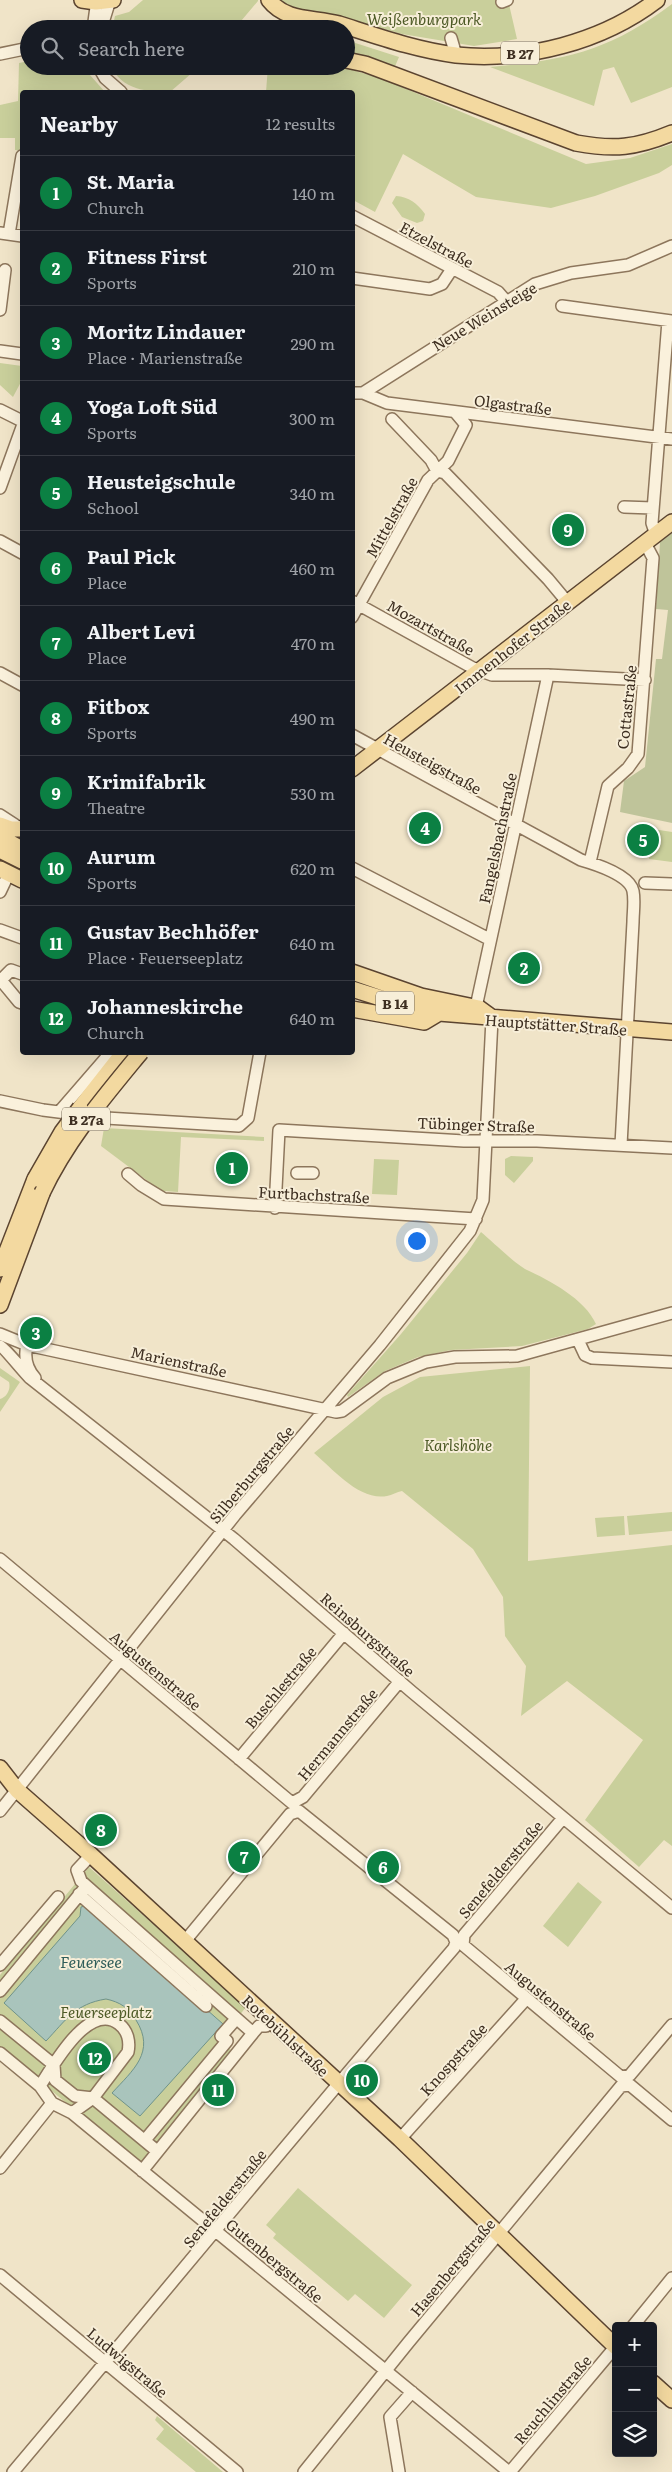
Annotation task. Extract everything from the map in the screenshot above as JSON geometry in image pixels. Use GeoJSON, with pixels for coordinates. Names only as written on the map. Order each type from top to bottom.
{"type":"FeatureCollection","features":[{"type":"Feature","properties":{"kind":"main road","name":"B 27"},"geometry":{"type":"LineString","coordinates":[[269,0],[287,15],[298,20]]}},
{"type":"Feature","properties":{"kind":"main road","name":"B 27"},"geometry":{"type":"LineString","coordinates":[[355,29],[397,42],[456,55],[510,54],[544,50],[583,39],[628,20],[657,0]]}},
{"type":"Feature","properties":{"kind":"main road"},"geometry":{"type":"LineString","coordinates":[[355,62],[366,64],[576,143],[605,148],[633,147],[672,133]]}},
{"type":"Feature","properties":{"kind":"main road","name":"Immenhofer Straße"},"geometry":{"type":"LineString","coordinates":[[355,767],[672,522]]}},
{"type":"Feature","properties":{"kind":"main road"},"geometry":{"type":"LineString","coordinates":[[0,825],[10,829],[20,829]]}},
{"type":"Feature","properties":{"kind":"main road"},"geometry":{"type":"LineString","coordinates":[[0,837],[20,848]]}},
{"type":"Feature","properties":{"kind":"main road"},"geometry":{"type":"LineString","coordinates":[[0,850],[20,860]]}},
{"type":"Feature","properties":{"kind":"main road"},"geometry":{"type":"LineString","coordinates":[[355,973],[422,996],[476,1007],[487,1012],[492,1019]]}},
{"type":"Feature","properties":{"kind":"main road","name":"Hauptstätter Straße"},"geometry":{"type":"LineString","coordinates":[[355,990],[406,1006],[440,1013],[492,1019],[672,1032]]}},
{"type":"Feature","properties":{"kind":"main road","name":"Hauptstätter Straße"},"geometry":{"type":"LineString","coordinates":[[355,1010],[424,1022],[440,1013]]}},
{"type":"Feature","properties":{"kind":"main road","name":"B 27a"},"geometry":{"type":"LineString","coordinates":[[0,1268],[35,1179],[62,1132],[122,1055]]}},
{"type":"Feature","properties":{"kind":"main road","name":"B 27a"},"geometry":{"type":"LineString","coordinates":[[0,1305],[42,1193],[54,1169],[72,1139],[139,1055]]}},
{"type":"Feature","properties":{"kind":"main road","name":"Rotebühlstraße"},"geometry":{"type":"LineString","coordinates":[[0,1768],[17,1790],[91,1855],[400,2139],[612,2342]]}},
{"type":"Feature","properties":{"kind":"main road","name":"Rotebühlstraße"},"geometry":{"type":"LineString","coordinates":[[0,1782],[17,1790]]}},
{"type":"Feature","properties":{"kind":"main road"},"geometry":{"type":"LineString","coordinates":[[657,2386],[672,2400]]}},
{"type":"Feature","properties":{"kind":"street"},"geometry":{"type":"LineString","coordinates":[[96,20],[102,1]]}},
{"type":"Feature","properties":{"kind":"street"},"geometry":{"type":"LineString","coordinates":[[101,20],[102,1]]}},
{"type":"Feature","properties":{"kind":"street"},"geometry":{"type":"LineString","coordinates":[[451,38],[456,55]]}},
{"type":"Feature","properties":{"kind":"street"},"geometry":{"type":"LineString","coordinates":[[0,54],[20,50]]}},
{"type":"Feature","properties":{"kind":"street"},"geometry":{"type":"LineString","coordinates":[[103,75],[119,90]]}},
{"type":"Feature","properties":{"kind":"street"},"geometry":{"type":"LineString","coordinates":[[20,165],[4,234],[20,236]]}},
{"type":"Feature","properties":{"kind":"street","name":"Etzelstraße"},"geometry":{"type":"LineString","coordinates":[[355,218],[498,292],[506,301]]}},
{"type":"Feature","properties":{"kind":"street","name":"Neue Weinsteige"},"geometry":{"type":"LineString","coordinates":[[358,392],[535,284],[552,278],[628,265],[672,246]]}},
{"type":"Feature","properties":{"kind":"street"},"geometry":{"type":"LineString","coordinates":[[355,278],[430,288],[442,284],[452,269]]}},
{"type":"Feature","properties":{"kind":"street"},"geometry":{"type":"LineString","coordinates":[[0,310],[4,270]]}},
{"type":"Feature","properties":{"kind":"street"},"geometry":{"type":"LineString","coordinates":[[562,306],[670,321]]}},
{"type":"Feature","properties":{"kind":"street","name":"Cottastraße"},"geometry":{"type":"LineString","coordinates":[[590,862],[608,786],[628,768],[638,754],[653,558],[650,539],[670,321]]}},
{"type":"Feature","properties":{"kind":"street"},"geometry":{"type":"LineString","coordinates":[[0,351],[20,354]]}},
{"type":"Feature","properties":{"kind":"street","name":"Olgastraße"},"geometry":{"type":"LineString","coordinates":[[358,392],[387,403],[672,440]]}},
{"type":"Feature","properties":{"kind":"street"},"geometry":{"type":"LineString","coordinates":[[0,410],[20,419]]}},
{"type":"Feature","properties":{"kind":"street","name":"Mittelstraße"},"geometry":{"type":"LineString","coordinates":[[356,603],[428,480],[448,460],[466,425],[455,412]]}},
{"type":"Feature","properties":{"kind":"street"},"geometry":{"type":"LineString","coordinates":[[392,420],[430,460],[437,471],[445,473],[548,579],[568,603]]}},
{"type":"Feature","properties":{"kind":"street"},"geometry":{"type":"LineString","coordinates":[[0,488],[20,433]]}},
{"type":"Feature","properties":{"kind":"street"},"geometry":{"type":"LineString","coordinates":[[624,507],[653,508]]}},
{"type":"Feature","properties":{"kind":"street"},"geometry":{"type":"LineString","coordinates":[[0,541],[20,552]]}},
{"type":"Feature","properties":{"kind":"street","name":"Mozartstraße"},"geometry":{"type":"LineString","coordinates":[[356,603],[479,671],[492,675],[548,675],[645,680]]}},
{"type":"Feature","properties":{"kind":"street"},"geometry":{"type":"LineString","coordinates":[[0,673],[20,684]]}},
{"type":"Feature","properties":{"kind":"street","name":"Fangelsbachstraße"},"geometry":{"type":"LineString","coordinates":[[476,1007],[489,939],[548,675]]}},
{"type":"Feature","properties":{"kind":"street","name":"Heusteigstraße"},"geometry":{"type":"LineString","coordinates":[[355,737],[581,860],[590,862],[624,878],[632,886],[634,893],[627,1029]]}},
{"type":"Feature","properties":{"kind":"street"},"geometry":{"type":"LineString","coordinates":[[0,815],[20,828]]}},
{"type":"Feature","properties":{"kind":"street"},"geometry":{"type":"LineString","coordinates":[[355,870],[489,939]]}},
{"type":"Feature","properties":{"kind":"street"},"geometry":{"type":"LineString","coordinates":[[0,892],[10,874]]}},
{"type":"Feature","properties":{"kind":"street"},"geometry":{"type":"LineString","coordinates":[[645,883],[672,884]]}},
{"type":"Feature","properties":{"kind":"street"},"geometry":{"type":"LineString","coordinates":[[0,930],[20,937]]}},
{"type":"Feature","properties":{"kind":"street"},"geometry":{"type":"LineString","coordinates":[[20,973],[12,970],[1,979],[20,1002]]}},
{"type":"Feature","properties":{"kind":"street"},"geometry":{"type":"LineString","coordinates":[[485,1141],[492,1019]]}},
{"type":"Feature","properties":{"kind":"street"},"geometry":{"type":"LineString","coordinates":[[621,1145],[627,1029]]}},
{"type":"Feature","properties":{"kind":"street"},"geometry":{"type":"LineString","coordinates":[[58,1112],[108,1055]]}},
{"type":"Feature","properties":{"kind":"street"},"geometry":{"type":"LineString","coordinates":[[0,1101],[58,1112],[106,1118],[235,1127],[245,1123],[248,1118],[259,1055]]}},
{"type":"Feature","properties":{"kind":"street","name":"Tübinger Straße"},"geometry":{"type":"LineString","coordinates":[[274,1208],[279,1130],[485,1141],[672,1148]]}},
{"type":"Feature","properties":{"kind":"street","name":"Silberburgstraße"},"geometry":{"type":"LineString","coordinates":[[0,1811],[223,1530],[460,1246],[476,1219],[483,1200],[485,1141]]}},
{"type":"Feature","properties":{"kind":"street"},"geometry":{"type":"LineString","coordinates":[[297,1172],[313,1173]]}},
{"type":"Feature","properties":{"kind":"street","name":"Furtbachstraße"},"geometry":{"type":"LineString","coordinates":[[128,1174],[141,1185],[164,1199],[274,1208],[476,1219]]}},
{"type":"Feature","properties":{"kind":"street"},"geometry":{"type":"LineString","coordinates":[[324,1411],[342,1411],[388,1378],[426,1362],[455,1357],[504,1357],[545,1349],[672,1313]]}},
{"type":"Feature","properties":{"kind":"street","name":"Marienstraße"},"geometry":{"type":"LineString","coordinates":[[0,1334],[27,1345],[292,1401],[324,1411]]}},
{"type":"Feature","properties":{"kind":"street"},"geometry":{"type":"LineString","coordinates":[[578,1340],[585,1355],[592,1358],[672,1362]]}},
{"type":"Feature","properties":{"kind":"street","name":"Marienstraße"},"geometry":{"type":"LineString","coordinates":[[2,1346],[27,1345]]}},
{"type":"Feature","properties":{"kind":"street","name":"Reinsburgstraße"},"geometry":{"type":"LineString","coordinates":[[27,1345],[25,1353],[28,1366],[41,1386]]}},
{"type":"Feature","properties":{"kind":"street","name":"Reinsburgstraße"},"geometry":{"type":"LineString","coordinates":[[2,1346],[17,1366],[223,1530],[400,1681],[672,1908]]}},
{"type":"Feature","properties":{"kind":"street","name":"Augustenstraße"},"geometry":{"type":"LineString","coordinates":[[0,1560],[295,1807],[453,1935],[465,1948],[672,2120]]}},
{"type":"Feature","properties":{"kind":"street","name":"Buschlestraße"},"geometry":{"type":"LineString","coordinates":[[239,1759],[344,1633]]}},
{"type":"Feature","properties":{"kind":"street","name":"Hermannstraße"},"geometry":{"type":"LineString","coordinates":[[185,1941],[400,1681]]}},
{"type":"Feature","properties":{"kind":"street","name":"Senefelderstraße"},"geometry":{"type":"LineString","coordinates":[[13,2472],[563,1818]]}},
{"type":"Feature","properties":{"kind":"street"},"geometry":{"type":"LineString","coordinates":[[91,1855],[77,1870],[83,1890],[206,2006]]}},
{"type":"Feature","properties":{"kind":"street"},"geometry":{"type":"LineString","coordinates":[[0,1992],[83,1890]]}},
{"type":"Feature","properties":{"kind":"street"},"geometry":{"type":"LineString","coordinates":[[83,1890],[253,2032]]}},
{"type":"Feature","properties":{"kind":"street"},"geometry":{"type":"LineString","coordinates":[[0,1965],[58,1897]]}},
{"type":"Feature","properties":{"kind":"street","name":"Knospstraße"},"geometry":{"type":"LineString","coordinates":[[400,2139],[526,1999]]}},
{"type":"Feature","properties":{"kind":"street"},"geometry":{"type":"LineString","coordinates":[[40,2086],[54,2065],[88,2023],[106,2018],[117,2022],[127,2033],[128,2052],[93,2098],[72,2113]]}},
{"type":"Feature","properties":{"kind":"street"},"geometry":{"type":"LineString","coordinates":[[145,2140],[227,2041],[222,2036],[236,2019]]}},
{"type":"Feature","properties":{"kind":"street"},"geometry":{"type":"LineString","coordinates":[[142,2171],[253,2032],[259,2026],[266,2026],[271,2020]]}},
{"type":"Feature","properties":{"kind":"street"},"geometry":{"type":"LineString","coordinates":[[0,2021],[54,2065],[56,2080],[66,2089],[75,2096],[93,2098],[157,2151]]}},
{"type":"Feature","properties":{"kind":"street","name":"Hasenbergstraße"},"geometry":{"type":"LineString","coordinates":[[304,2472],[385,2371],[672,2025]]}},
{"type":"Feature","properties":{"kind":"street","name":"Gutenbergstraße"},"geometry":{"type":"LineString","coordinates":[[0,2053],[40,2086],[52,2103],[72,2113],[510,2472]]}},
{"type":"Feature","properties":{"kind":"street"},"geometry":{"type":"LineString","coordinates":[[0,2168],[52,2103]]}},
{"type":"Feature","properties":{"kind":"street","name":"Ludwigstraße"},"geometry":{"type":"LineString","coordinates":[[0,2275],[237,2472]]}},
{"type":"Feature","properties":{"kind":"street"},"geometry":{"type":"LineString","coordinates":[[636,2322],[672,2278]]}},
{"type":"Feature","properties":{"kind":"street","name":"Reuchlinstraße"},"geometry":{"type":"LineString","coordinates":[[510,2472],[612,2351]]}},
{"type":"Feature","properties":{"kind":"street"},"geometry":{"type":"LineString","coordinates":[[399,2472],[390,2417],[412,2392]]}},
{"type":"Feature","properties":{"kind":"green space"},"geometry":{"type":"Polygon","coordinates":[[[143,0],[258,0],[242,20],[114,20],[115,16],[129,12],[143,0]]]}},
{"type":"Feature","properties":{"kind":"green space","name":"Weißenburgpark"},"geometry":{"type":"Polygon","coordinates":[[[275,0],[508,0],[517,39],[474,46],[402,34],[323,13],[297,11],[275,0]]]}},
{"type":"Feature","properties":{"kind":"green space"},"geometry":{"type":"Polygon","coordinates":[[[672,4],[672,87],[631,103],[614,67],[603,70],[594,106],[490,67],[542,61],[607,43],[628,33],[672,4]]]}},
{"type":"Feature","properties":{"kind":"green space"},"geometry":{"type":"Polygon","coordinates":[[[355,43],[399,57],[393,71],[355,57],[355,43]]]}},
{"type":"Feature","properties":{"kind":"green space"},"geometry":{"type":"Polygon","coordinates":[[[19,63],[20,75],[90,75],[103,90],[20,90],[20,151],[15,150],[15,138],[0,138],[0,105],[18,101],[19,63]]]}},
{"type":"Feature","properties":{"kind":"green space"},"geometry":{"type":"Polygon","coordinates":[[[355,71],[380,78],[586,164],[630,158],[672,144],[672,165],[659,173],[595,196],[551,208],[476,197],[403,154],[375,212],[355,201],[355,90],[266,90],[267,75],[355,75],[355,71]]]}},
{"type":"Feature","properties":{"kind":"green space"},"geometry":{"type":"Polygon","coordinates":[[[117,75],[190,75],[172,90],[144,90],[128,85],[117,75]]]}},
{"type":"Feature","properties":{"kind":"green space"},"geometry":{"type":"Polygon","coordinates":[[[396,196],[409,199],[416,204],[425,214],[423,221],[417,223],[402,217],[392,203],[396,196]]]}},
{"type":"Feature","properties":{"kind":"green space"},"geometry":{"type":"Polygon","coordinates":[[[0,363],[20,366],[20,384],[13,397],[0,385],[0,363]]]}},
{"type":"Feature","properties":{"kind":"green space"},"geometry":{"type":"Polygon","coordinates":[[[672,533],[672,823],[620,812],[624,781],[645,767],[656,659],[662,659],[668,610],[656,609],[660,542],[672,533]]]}},
{"type":"Feature","properties":{"kind":"green space"},"geometry":{"type":"Polygon","coordinates":[[[653,829],[672,832],[672,862],[649,859],[653,829]]]}},
{"type":"Feature","properties":{"kind":"green space"},"geometry":{"type":"Polygon","coordinates":[[[104,1128],[264,1137],[264,1141],[181,1137],[178,1192],[165,1191],[165,1194],[101,1146],[104,1128]]]}},
{"type":"Feature","properties":{"kind":"green space"},"geometry":{"type":"Polygon","coordinates":[[[511,1156],[533,1157],[533,1161],[514,1183],[505,1175],[505,1159],[511,1156]]]}},
{"type":"Feature","properties":{"kind":"green space"},"geometry":{"type":"Polygon","coordinates":[[[374,1159],[399,1160],[397,1195],[372,1194],[374,1159]]]}},
{"type":"Feature","properties":{"kind":"green space"},"geometry":{"type":"Polygon","coordinates":[[[481,1232],[522,1267],[566,1291],[584,1306],[596,1324],[588,1329],[522,1346],[451,1350],[418,1357],[385,1371],[348,1397],[347,1395],[401,1334],[467,1253],[481,1232]]]}},
{"type":"Feature","properties":{"kind":"green space","name":"Karlshöhe"},"geometry":{"type":"Polygon","coordinates":[[[530,1366],[528,1561],[672,1545],[672,1846],[664,1840],[639,1867],[585,1820],[643,1740],[567,1681],[521,1716],[526,1666],[505,1636],[503,1597],[473,1549],[402,1491],[387,1496],[366,1494],[338,1475],[314,1453],[383,1397],[420,1377],[530,1366]]]}},
{"type":"Feature","properties":{"kind":"green space"},"geometry":{"type":"Polygon","coordinates":[[[0,1368],[20,1382],[0,1412],[0,1399],[9,1390],[9,1382],[0,1376],[0,1368]]]}},
{"type":"Feature","properties":{"kind":"green space"},"geometry":{"type":"Polygon","coordinates":[[[672,1512],[672,1531],[629,1535],[627,1516],[672,1512]]]}},
{"type":"Feature","properties":{"kind":"green space"},"geometry":{"type":"Polygon","coordinates":[[[624,1516],[625,1535],[597,1537],[595,1518],[624,1516]]]}},
{"type":"Feature","properties":{"kind":"green space","name":"Feuerseeplatz"},"geometry":{"type":"Polygon","coordinates":[[[89,1867],[246,2007],[220,2040],[231,2050],[141,2165],[0,2048],[0,1975],[89,1867]]]}},
{"type":"Feature","properties":{"kind":"green space"},"geometry":{"type":"Polygon","coordinates":[[[578,1882],[602,1902],[568,1947],[543,1926],[578,1882]]]}},
{"type":"Feature","properties":{"kind":"green space"},"geometry":{"type":"Polygon","coordinates":[[[298,2188],[412,2285],[384,2318],[355,2294],[348,2301],[273,2238],[276,2234],[266,2225],[298,2188]]]}},
{"type":"Feature","properties":{"kind":"green space"},"geometry":{"type":"Polygon","coordinates":[[[157,2416],[223,2472],[196,2472],[156,2439],[164,2429],[155,2420],[157,2416]]]}},
{"type":"Feature","properties":{"kind":"water","name":"Feuersee"},"geometry":{"type":"Polygon","coordinates":[[[88,1905],[223,2024],[140,2116],[112,2093],[134,2068],[143,2051],[142,2031],[127,2009],[116,2002],[106,1999],[95,2001],[72,2014],[46,2041],[4,2003],[80,1916],[81,1907],[88,1905]]]}},
{"type":"Feature","properties":{"kind":"place","name":"Krimifabrik"},"geometry":{"type":"Point","coordinates":[568,530]}},
{"type":"Feature","properties":{"kind":"place","name":"Yoga Loft Süd"},"geometry":{"type":"Point","coordinates":[425,828]}},
{"type":"Feature","properties":{"kind":"place","name":"Heusteigschule"},"geometry":{"type":"Point","coordinates":[643,840]}},
{"type":"Feature","properties":{"kind":"place","name":"Fitness First"},"geometry":{"type":"Point","coordinates":[524,968]}},
{"type":"Feature","properties":{"kind":"place","name":"St. Maria"},"geometry":{"type":"Point","coordinates":[232,1168]}},
{"type":"Feature","properties":{"kind":"place","name":"Moritz Lindauer"},"geometry":{"type":"Point","coordinates":[36,1333]}},
{"type":"Feature","properties":{"kind":"place","name":"Fitbox"},"geometry":{"type":"Point","coordinates":[101,1830]}},
{"type":"Feature","properties":{"kind":"place","name":"Albert Levi"},"geometry":{"type":"Point","coordinates":[244,1857]}},
{"type":"Feature","properties":{"kind":"place","name":"Paul Pick"},"geometry":{"type":"Point","coordinates":[383,1867]}},
{"type":"Feature","properties":{"kind":"place","name":"Johanneskirche"},"geometry":{"type":"Point","coordinates":[95,2058]}},
{"type":"Feature","properties":{"kind":"place","name":"Aurum"},"geometry":{"type":"Point","coordinates":[362,2080]}},
{"type":"Feature","properties":{"kind":"place","name":"Gustav Bechhöfer"},"geometry":{"type":"Point","coordinates":[218,2090]}}]}
